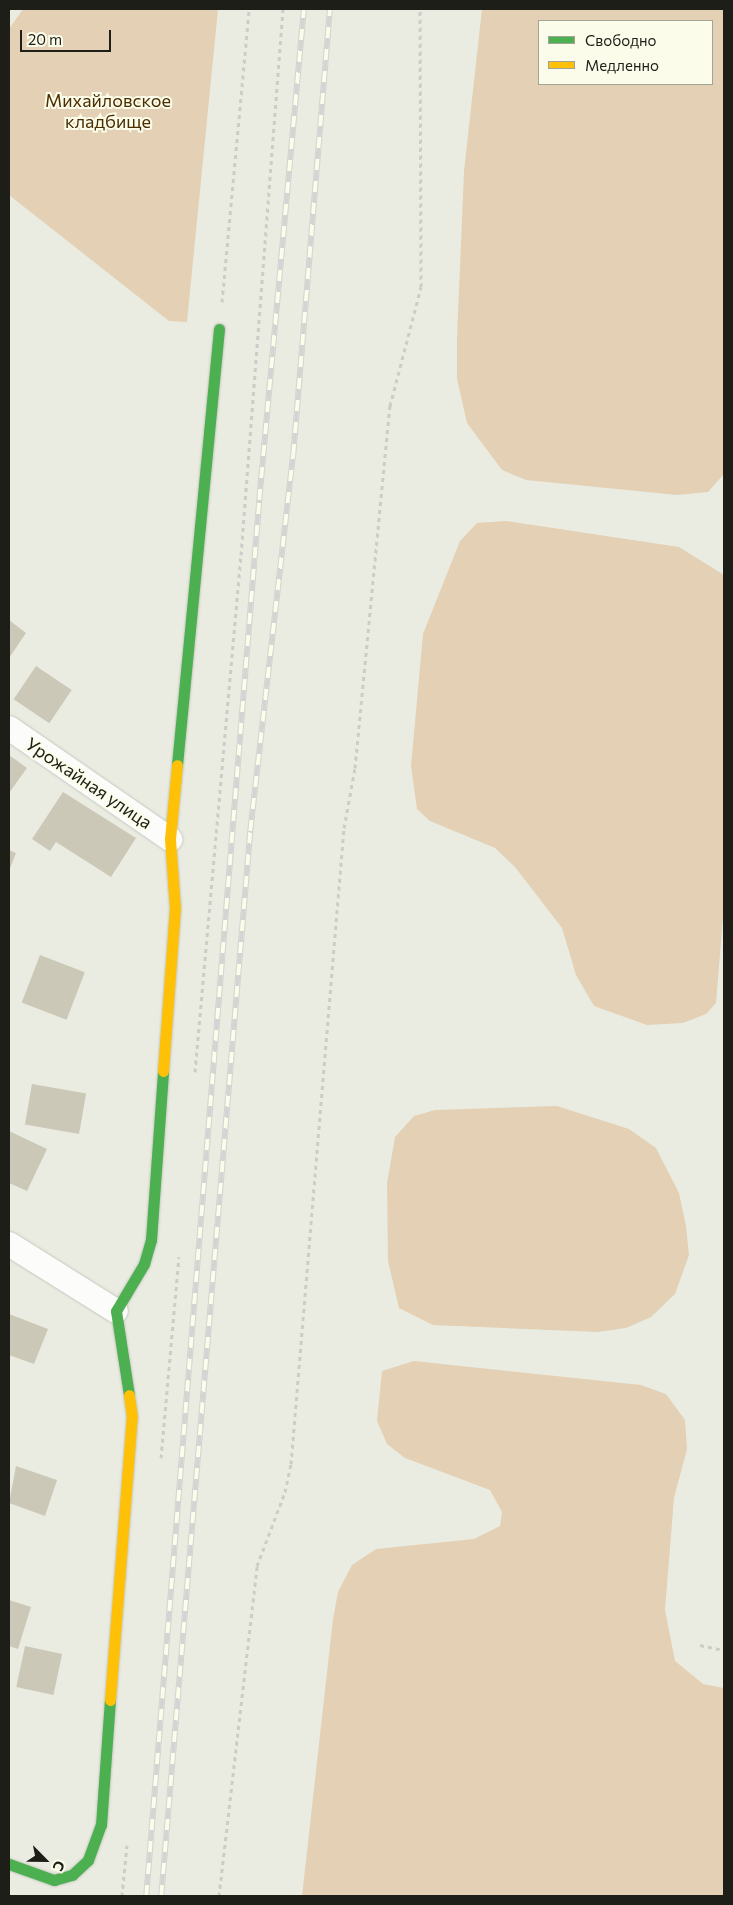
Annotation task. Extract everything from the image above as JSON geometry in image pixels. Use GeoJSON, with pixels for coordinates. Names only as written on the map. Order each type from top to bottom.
{"type":"FeatureCollection","features":[{"type":"Feature","properties":{"kind":"street"},"geometry":{"type":"LineString","coordinates":[[9,1864],[54,1880],[72,1875],[88,1860],[101,1825],[132,1417],[116,1311],[144,1264],[151,1240],[174,909],[170,838],[219,329]]}},
{"type":"Feature","properties":{"kind":"street","name":"Урожайная улица"},"geometry":{"type":"LineString","coordinates":[[9,728],[170,838]]}},
{"type":"Feature","properties":{"kind":"street"},"geometry":{"type":"LineString","coordinates":[[9,1244],[116,1311]]}},
{"type":"Feature","properties":{"kind":"path"},"geometry":{"type":"LineString","coordinates":[[219,329],[249,9]]}},
{"type":"Feature","properties":{"kind":"path"},"geometry":{"type":"LineString","coordinates":[[195,1076],[241,555],[283,9]]}},
{"type":"Feature","properties":{"kind":"path"},"geometry":{"type":"LineString","coordinates":[[220,1896],[257,1566],[285,1492],[291,1464],[344,828],[355,768],[389,415],[421,287],[420,9]]}},
{"type":"Feature","properties":{"kind":"path"},"geometry":{"type":"LineString","coordinates":[[161,1461],[179,1253]]}},
{"type":"Feature","properties":{"kind":"path"},"geometry":{"type":"LineString","coordinates":[[700,1645],[724,1650]]}},
{"type":"Feature","properties":{"kind":"path"},"geometry":{"type":"LineString","coordinates":[[122,1896],[127,1837]]}},
{"type":"Feature","properties":{"kind":"green space","name":"Михайловское кладбище"},"geometry":{"type":"Polygon","coordinates":[[[23,9],[218,9],[187,322],[169,321],[9,195],[9,29],[23,9]]]}},
{"type":"Feature","properties":{"kind":"green space"},"geometry":{"type":"Polygon","coordinates":[[[482,9],[724,9],[724,474],[708,492],[677,495],[526,480],[502,470],[467,423],[457,379],[464,171],[482,9]]]}},
{"type":"Feature","properties":{"kind":"green space"},"geometry":{"type":"Polygon","coordinates":[[[506,521],[679,547],[724,575],[724,905],[716,1003],[706,1014],[683,1023],[647,1025],[594,1006],[576,975],[562,928],[515,867],[495,848],[430,821],[417,809],[411,766],[423,634],[460,541],[477,523],[506,521]]]}},
{"type":"Feature","properties":{"kind":"green space"},"geometry":{"type":"Polygon","coordinates":[[[557,1106],[629,1129],[656,1148],[679,1193],[686,1226],[689,1255],[675,1294],[651,1317],[626,1328],[598,1332],[433,1325],[399,1308],[388,1261],[387,1183],[395,1137],[414,1116],[435,1110],[557,1106]]]}},
{"type":"Feature","properties":{"kind":"green space"},"geometry":{"type":"Polygon","coordinates":[[[414,1361],[641,1385],[666,1394],[685,1420],[687,1449],[674,1498],[665,1610],[675,1661],[703,1684],[724,1688],[724,1896],[302,1896],[333,1619],[338,1592],[352,1565],[376,1549],[474,1539],[500,1526],[502,1512],[490,1490],[405,1458],[387,1444],[377,1421],[382,1371],[414,1361]]]}},
{"type":"Feature","properties":{"kind":"building"},"geometry":{"type":"Polygon","coordinates":[[[9,620],[26,633],[9,658],[9,620]]]}},
{"type":"Feature","properties":{"kind":"building"},"geometry":{"type":"Polygon","coordinates":[[[36,666],[72,690],[49,723],[14,699],[36,666]]]}},
{"type":"Feature","properties":{"kind":"building"},"geometry":{"type":"Polygon","coordinates":[[[9,755],[27,768],[9,793],[9,755]]]}},
{"type":"Feature","properties":{"kind":"building"},"geometry":{"type":"Polygon","coordinates":[[[63,792],[136,838],[111,877],[56,842],[50,851],[32,839],[63,792]]]}},
{"type":"Feature","properties":{"kind":"building"},"geometry":{"type":"Polygon","coordinates":[[[9,850],[16,853],[9,871],[9,850]]]}},
{"type":"Feature","properties":{"kind":"building"},"geometry":{"type":"Polygon","coordinates":[[[40,955],[85,972],[67,1020],[22,1003],[40,955]]]}},
{"type":"Feature","properties":{"kind":"building"},"geometry":{"type":"Polygon","coordinates":[[[32,1084],[86,1094],[79,1134],[25,1124],[32,1084]]]}},
{"type":"Feature","properties":{"kind":"building"},"geometry":{"type":"Polygon","coordinates":[[[9,1131],[47,1149],[27,1191],[9,1183],[9,1131]]]}},
{"type":"Feature","properties":{"kind":"building"},"geometry":{"type":"Polygon","coordinates":[[[9,1314],[48,1329],[34,1364],[9,1355],[9,1314]]]}},
{"type":"Feature","properties":{"kind":"building"},"geometry":{"type":"Polygon","coordinates":[[[16,1466],[57,1480],[45,1516],[9,1503],[16,1466]]]}},
{"type":"Feature","properties":{"kind":"building"},"geometry":{"type":"Polygon","coordinates":[[[9,1600],[31,1607],[18,1649],[9,1646],[9,1600]]]}},
{"type":"Feature","properties":{"kind":"building"},"geometry":{"type":"Polygon","coordinates":[[[25,1646],[62,1654],[53,1695],[16,1687],[25,1646]]]}},
{"type":"Feature","properties":{"kind":"railway"},"geometry":{"type":"LineString","coordinates":[[146,1896],[259,500],[304,9]]}},
{"type":"Feature","properties":{"kind":"railway"},"geometry":{"type":"LineString","coordinates":[[161,1896],[250,831],[293,455],[330,9]]}},
{"type":"Feature","properties":{"kind":"traffic: fast"},"geometry":{"type":"LineString","coordinates":[[177,765],[219,329]]}},
{"type":"Feature","properties":{"kind":"traffic: fast"},"geometry":{"type":"LineString","coordinates":[[129,1395],[116,1311],[144,1264],[151,1240],[163,1071]]}},
{"type":"Feature","properties":{"kind":"traffic: fast"},"geometry":{"type":"LineString","coordinates":[[9,1864],[54,1880],[72,1875],[88,1860],[101,1825],[110,1700]]}},
{"type":"Feature","properties":{"kind":"traffic: slow"},"geometry":{"type":"LineString","coordinates":[[163,1071],[175,909],[170,839],[177,765]]}},
{"type":"Feature","properties":{"kind":"traffic: slow"},"geometry":{"type":"LineString","coordinates":[[110,1700],[132,1417],[129,1395]]}}]}
